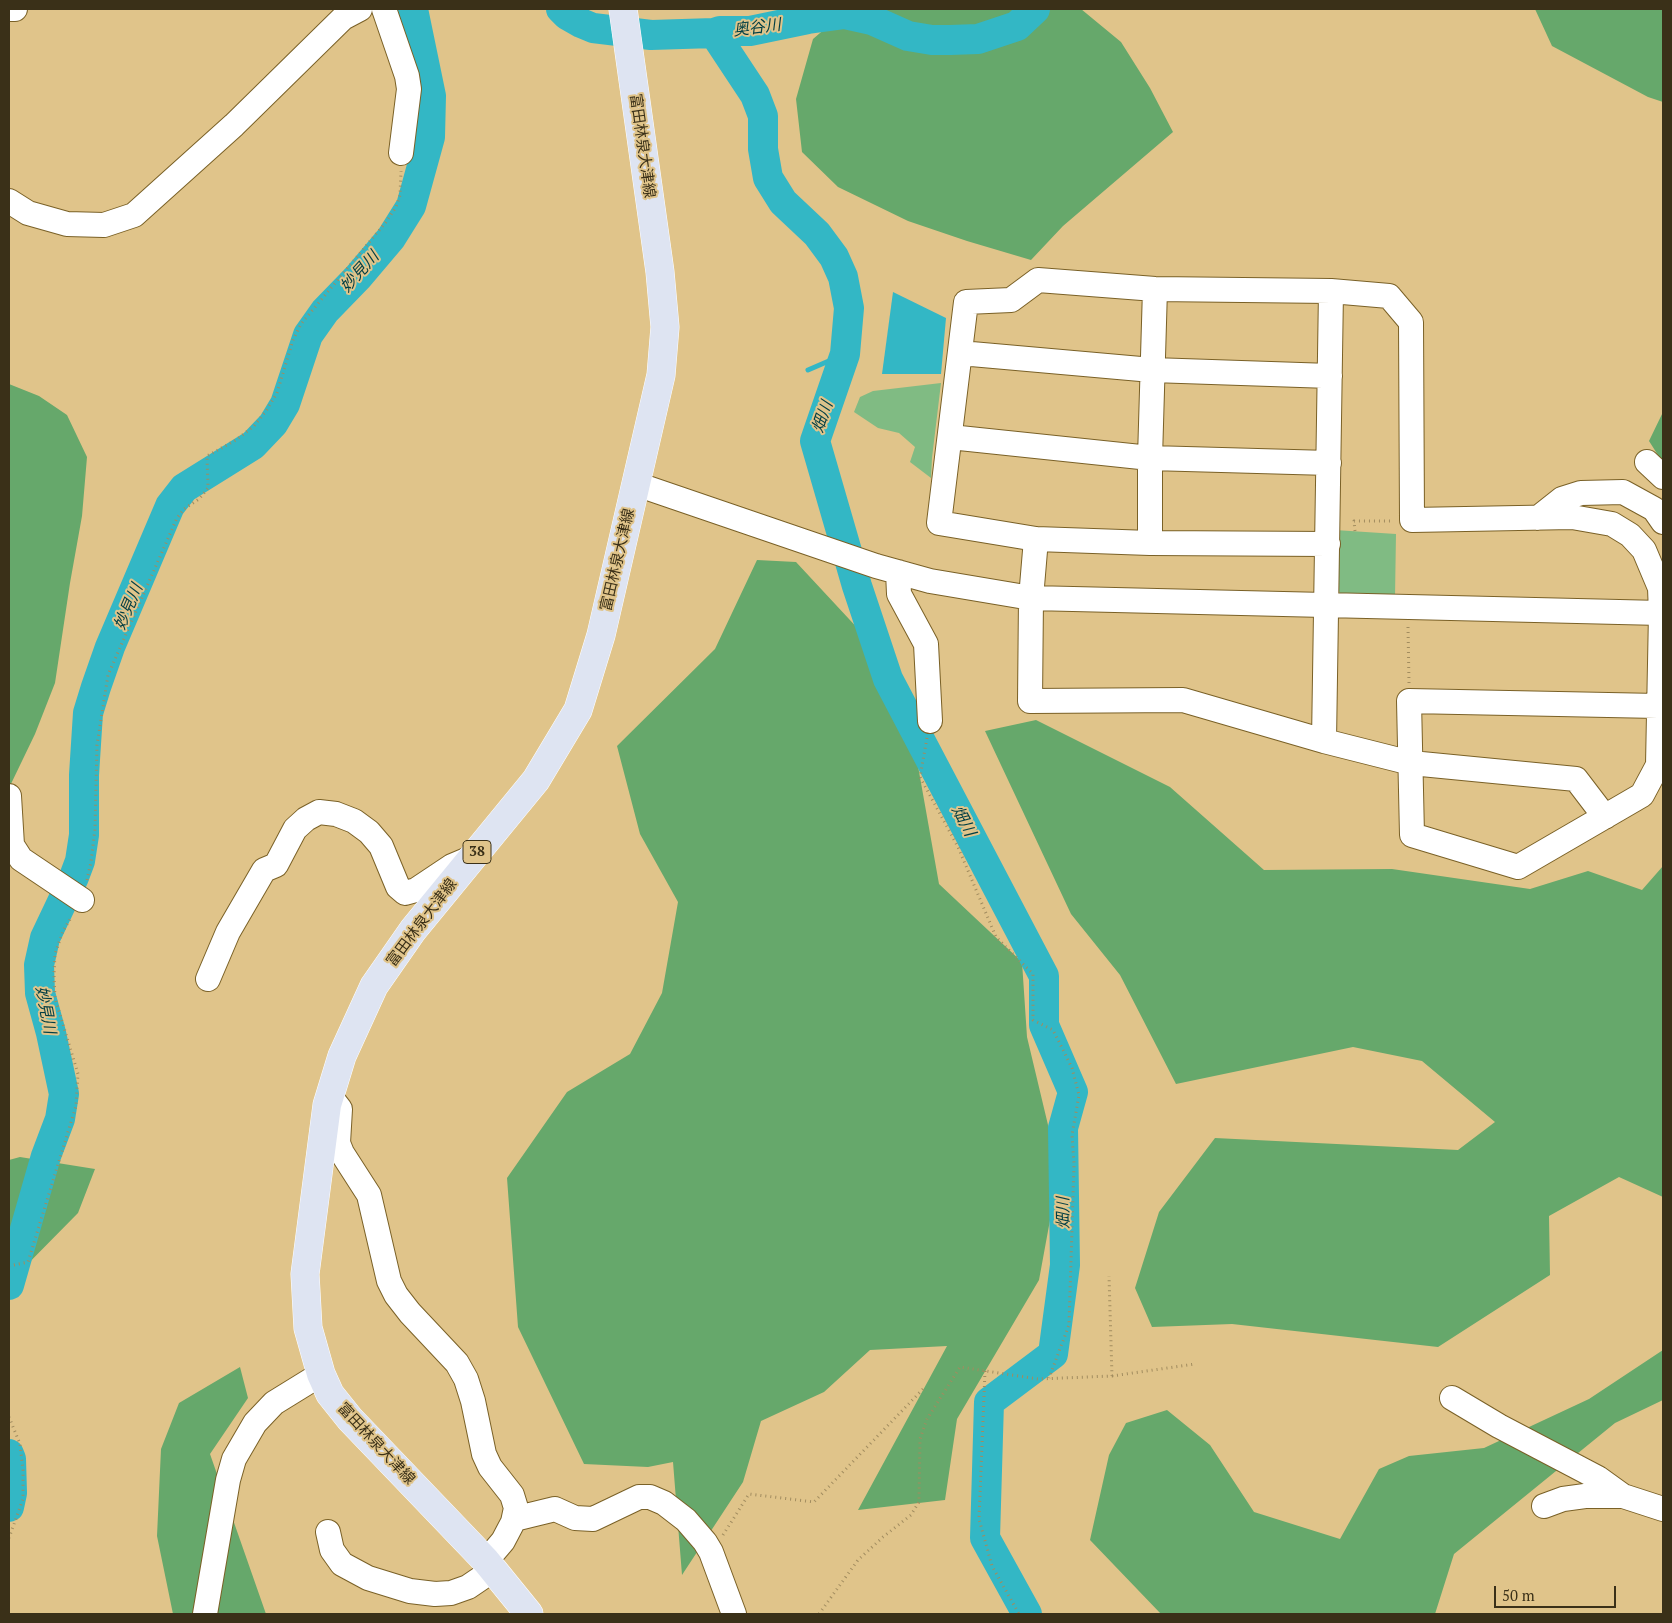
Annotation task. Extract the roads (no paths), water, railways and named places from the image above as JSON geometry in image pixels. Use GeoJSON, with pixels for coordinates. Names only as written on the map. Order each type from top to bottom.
{"type":"FeatureCollection","features":[{"type":"Feature","properties":{"kind":"main road","name":"富田林泉大津線"},"geometry":{"type":"LineString","coordinates":[[529,1614],[490,1566],[350,1419],[330,1394],[321,1374],[308,1328],[305,1274],[327,1105],[342,1056],[374,986],[413,930],[536,780],[578,710],[601,635],[661,375],[665,327],[659,263],[623,9]]}},
{"type":"Feature","properties":{"kind":"street"},"geometry":{"type":"LineString","coordinates":[[9,9],[15,9]]}},
{"type":"Feature","properties":{"kind":"street"},"geometry":{"type":"LineString","coordinates":[[9,201],[28,213],[67,224],[104,225],[134,215],[234,125],[343,18],[360,9]]}},
{"type":"Feature","properties":{"kind":"street"},"geometry":{"type":"LineString","coordinates":[[384,9],[407,76],[409,89],[401,153]]}},
{"type":"Feature","properties":{"kind":"street"},"geometry":{"type":"LineString","coordinates":[[1328,544],[1150,543],[1036,538],[939,523],[966,302],[1011,300],[1038,280],[1155,289],[1331,291],[1390,296],[1412,322],[1412,520],[1572,517],[1612,524],[1630,535],[1644,550],[1660,588],[1661,613],[1658,765],[1642,795],[1518,867],[1412,835],[1409,701],[1658,706]]}},
{"type":"Feature","properties":{"kind":"street"},"geometry":{"type":"LineString","coordinates":[[1150,543],[1150,458],[1155,289]]}},
{"type":"Feature","properties":{"kind":"street"},"geometry":{"type":"LineString","coordinates":[[1324,741],[1331,291]]}},
{"type":"Feature","properties":{"kind":"street"},"geometry":{"type":"LineString","coordinates":[[960,353],[1152,370],[1330,376]]}},
{"type":"Feature","properties":{"kind":"street"},"geometry":{"type":"LineString","coordinates":[[950,437],[1150,458],[1329,463]]}},
{"type":"Feature","properties":{"kind":"street"},"geometry":{"type":"LineString","coordinates":[[636,484],[887,569],[930,581],[1030,598],[1661,613]]}},
{"type":"Feature","properties":{"kind":"street"},"geometry":{"type":"LineString","coordinates":[[1538,518],[1562,499],[1581,493],[1623,492],[1654,509],[1663,522]]}},
{"type":"Feature","properties":{"kind":"street"},"geometry":{"type":"LineString","coordinates":[[1036,538],[1030,598],[1030,701],[1184,700],[1324,741],[1411,763],[1576,779],[1605,818]]}},
{"type":"Feature","properties":{"kind":"street"},"geometry":{"type":"LineString","coordinates":[[887,569],[926,644],[930,721]]}},
{"type":"Feature","properties":{"kind":"street"},"geometry":{"type":"LineString","coordinates":[[9,796],[12,844],[20,859],[82,900]]}},
{"type":"Feature","properties":{"kind":"street"},"geometry":{"type":"LineString","coordinates":[[208,979],[228,932],[264,870],[276,865],[295,829],[306,819],[319,812],[336,814],[354,820],[369,832],[381,846],[398,887],[405,893],[416,890],[452,866],[472,857]]}},
{"type":"Feature","properties":{"kind":"street"},"geometry":{"type":"LineString","coordinates":[[328,1532],[332,1550],[342,1564],[368,1578],[410,1591],[435,1594],[450,1593],[468,1587],[490,1566],[514,1519],[516,1508],[512,1495],[490,1467],[484,1454],[473,1401],[466,1379],[457,1364],[396,1295],[389,1281],[369,1195],[342,1153],[338,1143],[340,1109],[330,1096]]}},
{"type":"Feature","properties":{"kind":"street"},"geometry":{"type":"LineString","coordinates":[[205,1614],[228,1480],[234,1459],[255,1423],[274,1403],[321,1374]]}},
{"type":"Feature","properties":{"kind":"street"},"geometry":{"type":"LineString","coordinates":[[1452,1398],[1499,1426],[1598,1478],[1624,1496],[1663,1509]]}},
{"type":"Feature","properties":{"kind":"street"},"geometry":{"type":"LineString","coordinates":[[1544,1506],[1563,1499],[1586,1496],[1624,1496]]}},
{"type":"Feature","properties":{"kind":"street"},"geometry":{"type":"LineString","coordinates":[[514,1519],[555,1509],[575,1518],[593,1519],[639,1497],[650,1497],[664,1503],[686,1520],[705,1542],[711,1552],[734,1614]]}},
{"type":"Feature","properties":{"kind":"water"},"geometry":{"type":"Polygon","coordinates":[[[893,292],[946,318],[941,374],[882,374],[893,292]]]}},
{"type":"Feature","properties":{"kind":"waterway","name":"妙見川"},"geometry":{"type":"LineString","coordinates":[[9,1285],[46,1156],[60,1119],[64,1094],[40,993],[39,965],[45,938],[80,861],[84,835],[84,775],[88,713],[96,687],[110,647],[170,506],[184,488],[253,445],[273,424],[285,404],[308,335],[325,311],[358,277],[391,238],[411,206],[430,137],[431,96],[413,9]]}},
{"type":"Feature","properties":{"kind":"waterway","name":"奥谷川"},"geometry":{"type":"LineString","coordinates":[[561,9],[567,15],[593,28],[651,35],[750,31],[808,19],[845,14],[872,20],[908,36],[932,40],[978,39],[1017,26],[1035,9]]}},
{"type":"Feature","properties":{"kind":"waterway","name":"畑川"},"geometry":{"type":"LineString","coordinates":[[714,33],[755,95],[763,116],[763,149],[768,178],[783,202],[817,234],[834,257],[843,277],[849,308],[845,354],[815,441],[857,586],[888,679],[1044,976],[1044,1025],[1073,1092],[1063,1128],[1065,1265],[1053,1354],[989,1402],[985,1538],[1027,1614]]}},
{"type":"Feature","properties":{"kind":"waterway"},"geometry":{"type":"LineString","coordinates":[[808,370],[845,354]]}},
{"type":"Feature","properties":{"kind":"waterway","name":"妙見川"},"geometry":{"type":"LineString","coordinates":[[9,1454],[11,1459],[12,1493],[9,1507]]}}]}
